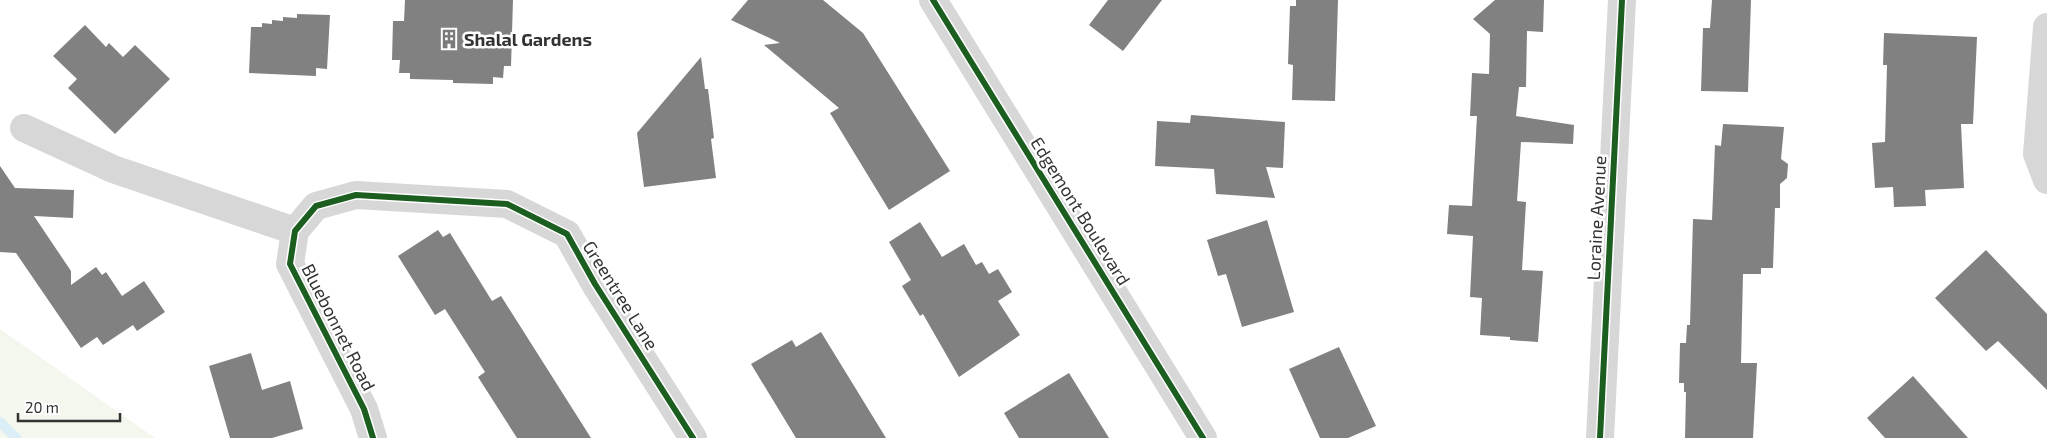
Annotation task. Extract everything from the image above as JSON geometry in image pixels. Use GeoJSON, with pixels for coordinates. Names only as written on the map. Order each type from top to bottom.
{"type":"FeatureCollection","features":[{"type":"Feature","properties":{"kind":"street","name":"Edgemont Boulevard"},"geometry":{"type":"LineString","coordinates":[[933,0],[1204,438]]}},
{"type":"Feature","properties":{"kind":"street","name":"Loraine Avenue"},"geometry":{"type":"LineString","coordinates":[[1600,438],[1622,0]]}},
{"type":"Feature","properties":{"kind":"street"},"geometry":{"type":"LineString","coordinates":[[2047,27],[2037,154],[2047,180]]}},
{"type":"Feature","properties":{"kind":"street"},"geometry":{"type":"LineString","coordinates":[[24,128],[113,169],[295,231]]}},
{"type":"Feature","properties":{"kind":"street","name":"Greentree Lane"},"geometry":{"type":"LineString","coordinates":[[295,231],[316,206],[356,196],[507,204],[566,234],[595,284],[693,438]]}},
{"type":"Feature","properties":{"kind":"street","name":"Bluebonnet Road"},"geometry":{"type":"LineString","coordinates":[[295,231],[290,264],[364,409],[373,438]]}},
{"type":"Feature","properties":{"kind":"shaded area"},"geometry":{"type":"Polygon","coordinates":[[[0,329],[155,438],[0,438],[0,329]]]}},
{"type":"Feature","properties":{"kind":"building","name":"Shalal Gardens"},"geometry":{"type":"Polygon","coordinates":[[[405,0],[513,0],[511,66],[504,66],[503,78],[493,77],[493,84],[453,83],[453,80],[410,79],[410,73],[399,73],[400,60],[392,60],[393,21],[404,21],[405,0]]]}},
{"type":"Feature","properties":{"kind":"building"},"geometry":{"type":"Polygon","coordinates":[[[748,0],[823,0],[863,33],[950,171],[889,210],[830,113],[839,108],[764,45],[780,43],[731,20],[748,0]]]}},
{"type":"Feature","properties":{"kind":"building"},"geometry":{"type":"Polygon","coordinates":[[[1108,0],[1162,0],[1123,51],[1089,25],[1108,0]]]}},
{"type":"Feature","properties":{"kind":"building"},"geometry":{"type":"Polygon","coordinates":[[[1296,0],[1338,0],[1335,101],[1292,100],[1293,65],[1288,64],[1290,6],[1296,6],[1296,0]]]}},
{"type":"Feature","properties":{"kind":"building"},"geometry":{"type":"Polygon","coordinates":[[[1495,0],[1544,0],[1543,32],[1527,31],[1526,87],[1519,87],[1516,116],[1574,125],[1573,144],[1521,142],[1517,201],[1526,202],[1522,270],[1543,271],[1538,342],[1510,340],[1510,337],[1480,335],[1482,298],[1470,297],[1473,236],[1447,234],[1449,205],[1472,206],[1477,116],[1470,116],[1472,73],[1489,74],[1490,34],[1473,19],[1495,0]]]}},
{"type":"Feature","properties":{"kind":"building"},"geometry":{"type":"Polygon","coordinates":[[[1712,0],[1751,0],[1748,92],[1701,91],[1703,28],[1710,28],[1712,0]]]}},
{"type":"Feature","properties":{"kind":"building"},"geometry":{"type":"Polygon","coordinates":[[[297,14],[330,15],[327,69],[316,68],[316,76],[249,73],[251,27],[262,27],[262,23],[272,24],[272,20],[283,21],[283,17],[297,18],[297,14]]]}},
{"type":"Feature","properties":{"kind":"building"},"geometry":{"type":"Polygon","coordinates":[[[85,25],[106,47],[109,43],[123,57],[135,45],[170,79],[115,134],[68,88],[77,79],[53,56],[85,25]]]}},
{"type":"Feature","properties":{"kind":"building"},"geometry":{"type":"Polygon","coordinates":[[[1884,33],[1977,37],[1973,124],[1961,124],[1964,188],[1925,190],[1926,206],[1894,207],[1893,187],[1875,188],[1872,143],[1885,142],[1887,65],[1883,65],[1884,33]]]}},
{"type":"Feature","properties":{"kind":"building"},"geometry":{"type":"Polygon","coordinates":[[[701,57],[705,89],[708,89],[714,138],[711,139],[716,178],[644,187],[637,133],[701,57]]]}},
{"type":"Feature","properties":{"kind":"building"},"geometry":{"type":"Polygon","coordinates":[[[1191,115],[1285,122],[1283,168],[1266,167],[1275,198],[1216,194],[1214,169],[1155,166],[1157,121],[1190,123],[1191,115]]]}},
{"type":"Feature","properties":{"kind":"building"},"geometry":{"type":"Polygon","coordinates":[[[1723,124],[1784,127],[1781,159],[1788,164],[1787,178],[1780,184],[1780,208],[1775,208],[1773,268],[1761,268],[1761,274],[1743,274],[1741,363],[1757,363],[1753,438],[1685,438],[1686,392],[1684,392],[1684,383],[1679,383],[1680,343],[1686,343],[1687,325],[1690,325],[1693,219],[1712,220],[1715,145],[1721,146],[1723,124]]]}},
{"type":"Feature","properties":{"kind":"building"},"geometry":{"type":"Polygon","coordinates":[[[0,166],[15,188],[74,190],[73,218],[34,216],[71,271],[71,285],[96,267],[102,275],[106,272],[122,296],[144,281],[165,312],[137,331],[133,325],[103,345],[97,337],[81,348],[16,253],[0,252],[0,166]]]}},
{"type":"Feature","properties":{"kind":"building"},"geometry":{"type":"Polygon","coordinates":[[[1267,220],[1294,312],[1242,327],[1226,274],[1218,276],[1207,240],[1267,220]]]}},
{"type":"Feature","properties":{"kind":"building"},"geometry":{"type":"Polygon","coordinates":[[[920,222],[942,257],[964,244],[976,265],[982,262],[989,274],[998,269],[1012,292],[998,301],[1020,335],[959,377],[923,314],[920,316],[902,286],[911,280],[889,242],[920,222]]]}},
{"type":"Feature","properties":{"kind":"building"},"geometry":{"type":"Polygon","coordinates":[[[438,230],[443,237],[450,233],[492,301],[501,296],[591,438],[517,438],[478,377],[485,372],[445,309],[435,315],[398,256],[438,230]]]}},
{"type":"Feature","properties":{"kind":"building"},"geometry":{"type":"Polygon","coordinates":[[[1986,250],[2047,314],[2047,390],[1998,341],[1986,351],[1935,298],[1986,250]]]}},
{"type":"Feature","properties":{"kind":"building"},"geometry":{"type":"Polygon","coordinates":[[[821,332],[886,438],[796,438],[751,364],[792,340],[796,347],[821,332]]]}},
{"type":"Feature","properties":{"kind":"building"},"geometry":{"type":"Polygon","coordinates":[[[1339,347],[1376,426],[1348,438],[1320,438],[1289,369],[1339,347]]]}},
{"type":"Feature","properties":{"kind":"building"},"geometry":{"type":"Polygon","coordinates":[[[251,353],[262,390],[290,381],[303,429],[272,438],[230,438],[209,366],[251,353]]]}},
{"type":"Feature","properties":{"kind":"building"},"geometry":{"type":"Polygon","coordinates":[[[1069,373],[1109,438],[1019,438],[1004,413],[1069,373]]]}},
{"type":"Feature","properties":{"kind":"building"},"geometry":{"type":"Polygon","coordinates":[[[1913,376],[1968,438],[1885,438],[1867,418],[1913,376]]]}},
{"type":"Feature","properties":{"kind":"waterway"},"geometry":{"type":"LineString","coordinates":[[0,422],[16,438]]}},
{"type":"Feature","properties":{"kind":"cycle path"},"geometry":{"type":"LineString","coordinates":[[933,0],[1203,438]]}},
{"type":"Feature","properties":{"kind":"cycle path"},"geometry":{"type":"LineString","coordinates":[[1600,438],[1622,0]]}},
{"type":"Feature","properties":{"kind":"cycle path"},"geometry":{"type":"LineString","coordinates":[[373,438],[364,409],[290,264],[295,231],[316,206],[356,195],[507,204],[567,234],[595,284],[693,438]]}},
{"type":"Feature","properties":{"kind":"place","name":"Shalal Gardens"},"geometry":{"type":"Point","coordinates":[449,39]}}]}
